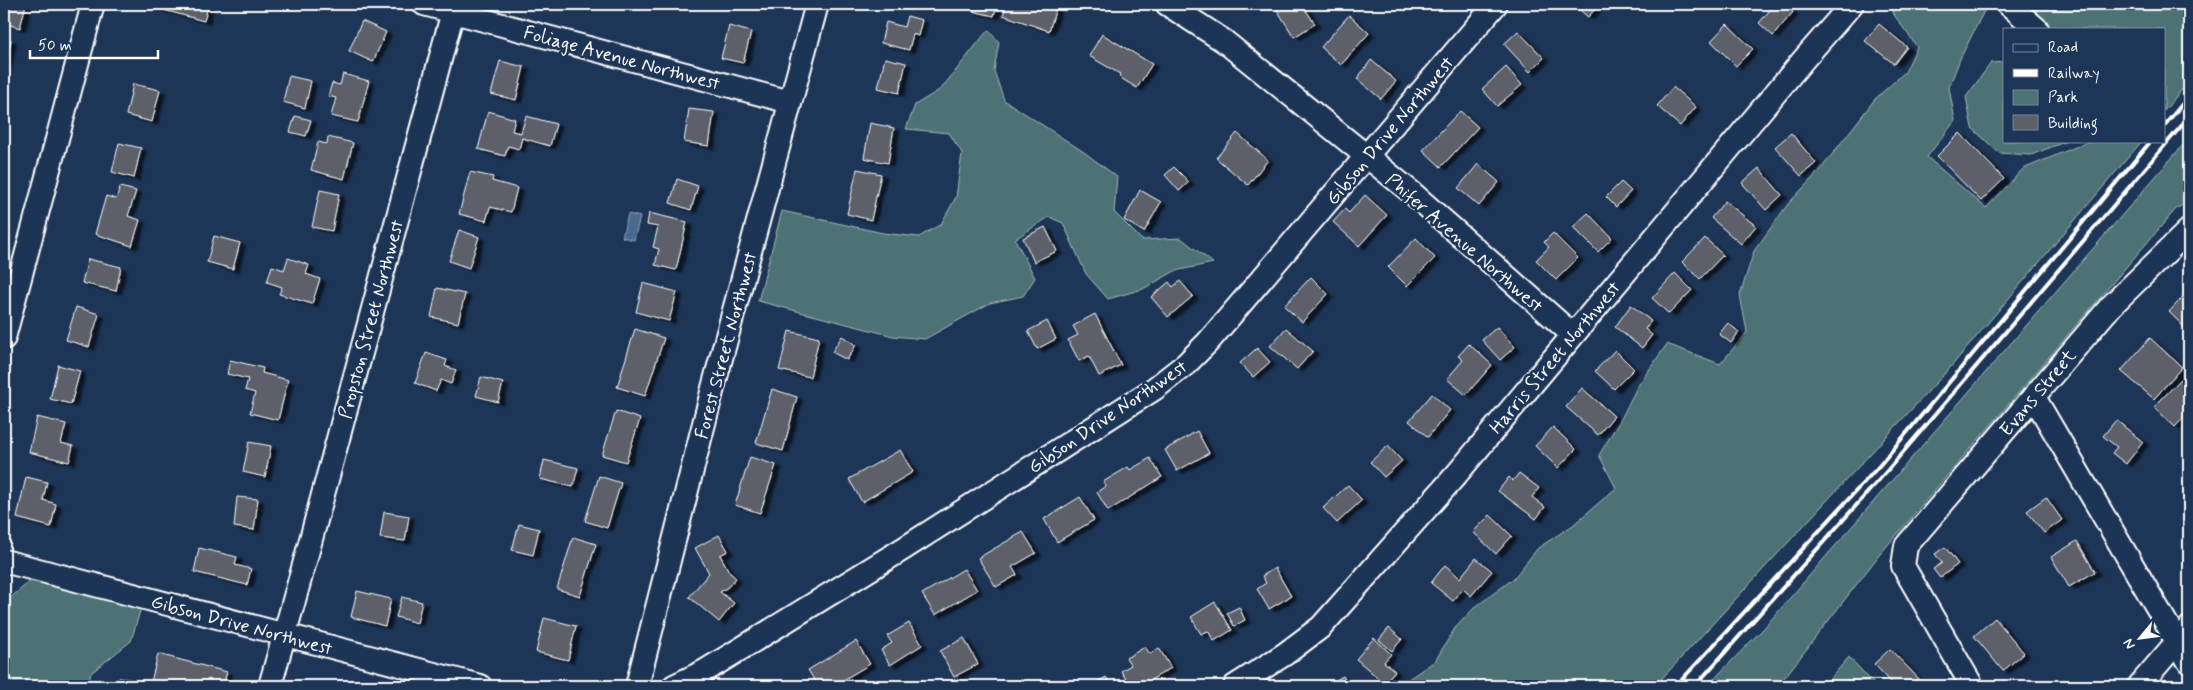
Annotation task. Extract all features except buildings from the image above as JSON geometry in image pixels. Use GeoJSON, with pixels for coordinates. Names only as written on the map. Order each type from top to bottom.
{"type":"FeatureCollection","features":[{"type":"Feature","properties":{"kind":"street"},"geometry":{"type":"LineString","coordinates":[[4,338],[93,4]]}},
{"type":"Feature","properties":{"kind":"street","name":"Foliage Avenue Northwest"},"geometry":{"type":"LineString","coordinates":[[424,4],[454,8],[790,102]]}},
{"type":"Feature","properties":{"kind":"street","name":"Forest Street Northwest"},"geometry":{"type":"LineString","coordinates":[[637,686],[713,388],[817,4]]}},
{"type":"Feature","properties":{"kind":"street","name":"Phifer Avenue Northwest"},"geometry":{"type":"LineString","coordinates":[[1167,4],[1224,41],[1411,192],[1573,335]]}},
{"type":"Feature","properties":{"kind":"street","name":"Gibson Drive Northwest"},"geometry":{"type":"LineString","coordinates":[[674,686],[703,672],[894,554],[1154,388],[1186,364],[1208,342],[1496,4]]}},
{"type":"Feature","properties":{"kind":"street","name":"Harris Street Northwest"},"geometry":{"type":"LineString","coordinates":[[1235,686],[1285,654],[1320,628],[1456,475],[1852,4]]}},
{"type":"Feature","properties":{"kind":"street"},"geometry":{"type":"LineString","coordinates":[[2008,4],[2035,28]]}},
{"type":"Feature","properties":{"kind":"street","name":"Propston Street Northwest"},"geometry":{"type":"LineString","coordinates":[[270,686],[454,8]]}},
{"type":"Feature","properties":{"kind":"street","name":"Evans Street"},"geometry":{"type":"LineString","coordinates":[[1972,686],[1903,566],[1906,546],[2111,306],[2189,230]]}},
{"type":"Feature","properties":{"kind":"street"},"geometry":{"type":"LineString","coordinates":[[2034,397],[2183,635],[2189,662]]}},
{"type":"Feature","properties":{"kind":"street","name":"Gibson Drive Northwest"},"geometry":{"type":"LineString","coordinates":[[4,561],[480,686]]}},
{"type":"Feature","properties":{"kind":"street"},"geometry":{"type":"LineString","coordinates":[[2139,686],[2183,635]]}},
{"type":"Feature","properties":{"kind":"green space"},"geometry":{"type":"Polygon","coordinates":[[[1903,4],[1974,4],[1984,11],[1960,59],[1949,87],[1955,121],[1927,157],[1986,208],[2023,169],[2088,142],[2141,142],[1949,369],[1655,686],[1398,686],[1435,661],[1455,628],[1474,608],[1513,579],[1538,548],[1573,525],[1616,488],[1599,455],[1622,417],[1637,387],[1667,344],[1720,364],[1747,332],[1740,295],[1754,251],[1788,204],[1820,170],[1875,99],[1905,72],[1917,47],[1892,12],[1903,4]]]}},
{"type":"Feature","properties":{"kind":"green space"},"geometry":{"type":"Polygon","coordinates":[[[2024,4],[2189,4],[2189,81],[2166,109],[2166,28],[2053,28],[2024,4]]]}},
{"type":"Feature","properties":{"kind":"green space"},"geometry":{"type":"Polygon","coordinates":[[[988,30],[999,42],[994,71],[1004,100],[1084,152],[1117,177],[1114,212],[1142,240],[1181,238],[1213,263],[1175,271],[1143,289],[1108,299],[1086,274],[1063,223],[1049,217],[1015,239],[1035,278],[1023,296],[990,303],[925,339],[893,336],[758,301],[782,211],[883,233],[919,237],[941,224],[956,197],[962,153],[949,133],[906,129],[915,105],[941,89],[988,30]]]}},
{"type":"Feature","properties":{"kind":"green space"},"geometry":{"type":"Polygon","coordinates":[[[2003,62],[2003,142],[2064,142],[2031,155],[1999,153],[1972,128],[1966,97],[1991,63],[2003,62]]]}},
{"type":"Feature","properties":{"kind":"green space"},"geometry":{"type":"Polygon","coordinates":[[[2189,138],[2189,201],[2176,209],[1880,554],[1778,686],[1707,686],[1764,628],[2189,138]]]}},
{"type":"Feature","properties":{"kind":"green space"},"geometry":{"type":"Polygon","coordinates":[[[34,578],[141,608],[131,641],[91,673],[88,686],[4,686],[4,603],[34,578]]]}},
{"type":"Feature","properties":{"kind":"green space"},"geometry":{"type":"Polygon","coordinates":[[[1849,657],[1876,686],[1824,686],[1849,657]]]}},
{"type":"Feature","properties":{"kind":"water"},"geometry":{"type":"Polygon","coordinates":[[[628,214],[640,217],[634,240],[622,237],[628,214]]]}},
{"type":"Feature","properties":{"kind":"railway"},"geometry":{"type":"LineString","coordinates":[[2166,124],[2189,96]]}},
{"type":"Feature","properties":{"kind":"railway"},"geometry":{"type":"LineString","coordinates":[[1695,686],[1886,472],[2189,117]]}},
{"type":"Feature","properties":{"kind":"railway"},"geometry":{"type":"LineString","coordinates":[[1676,686],[1879,466],[2150,142]]}}]}
